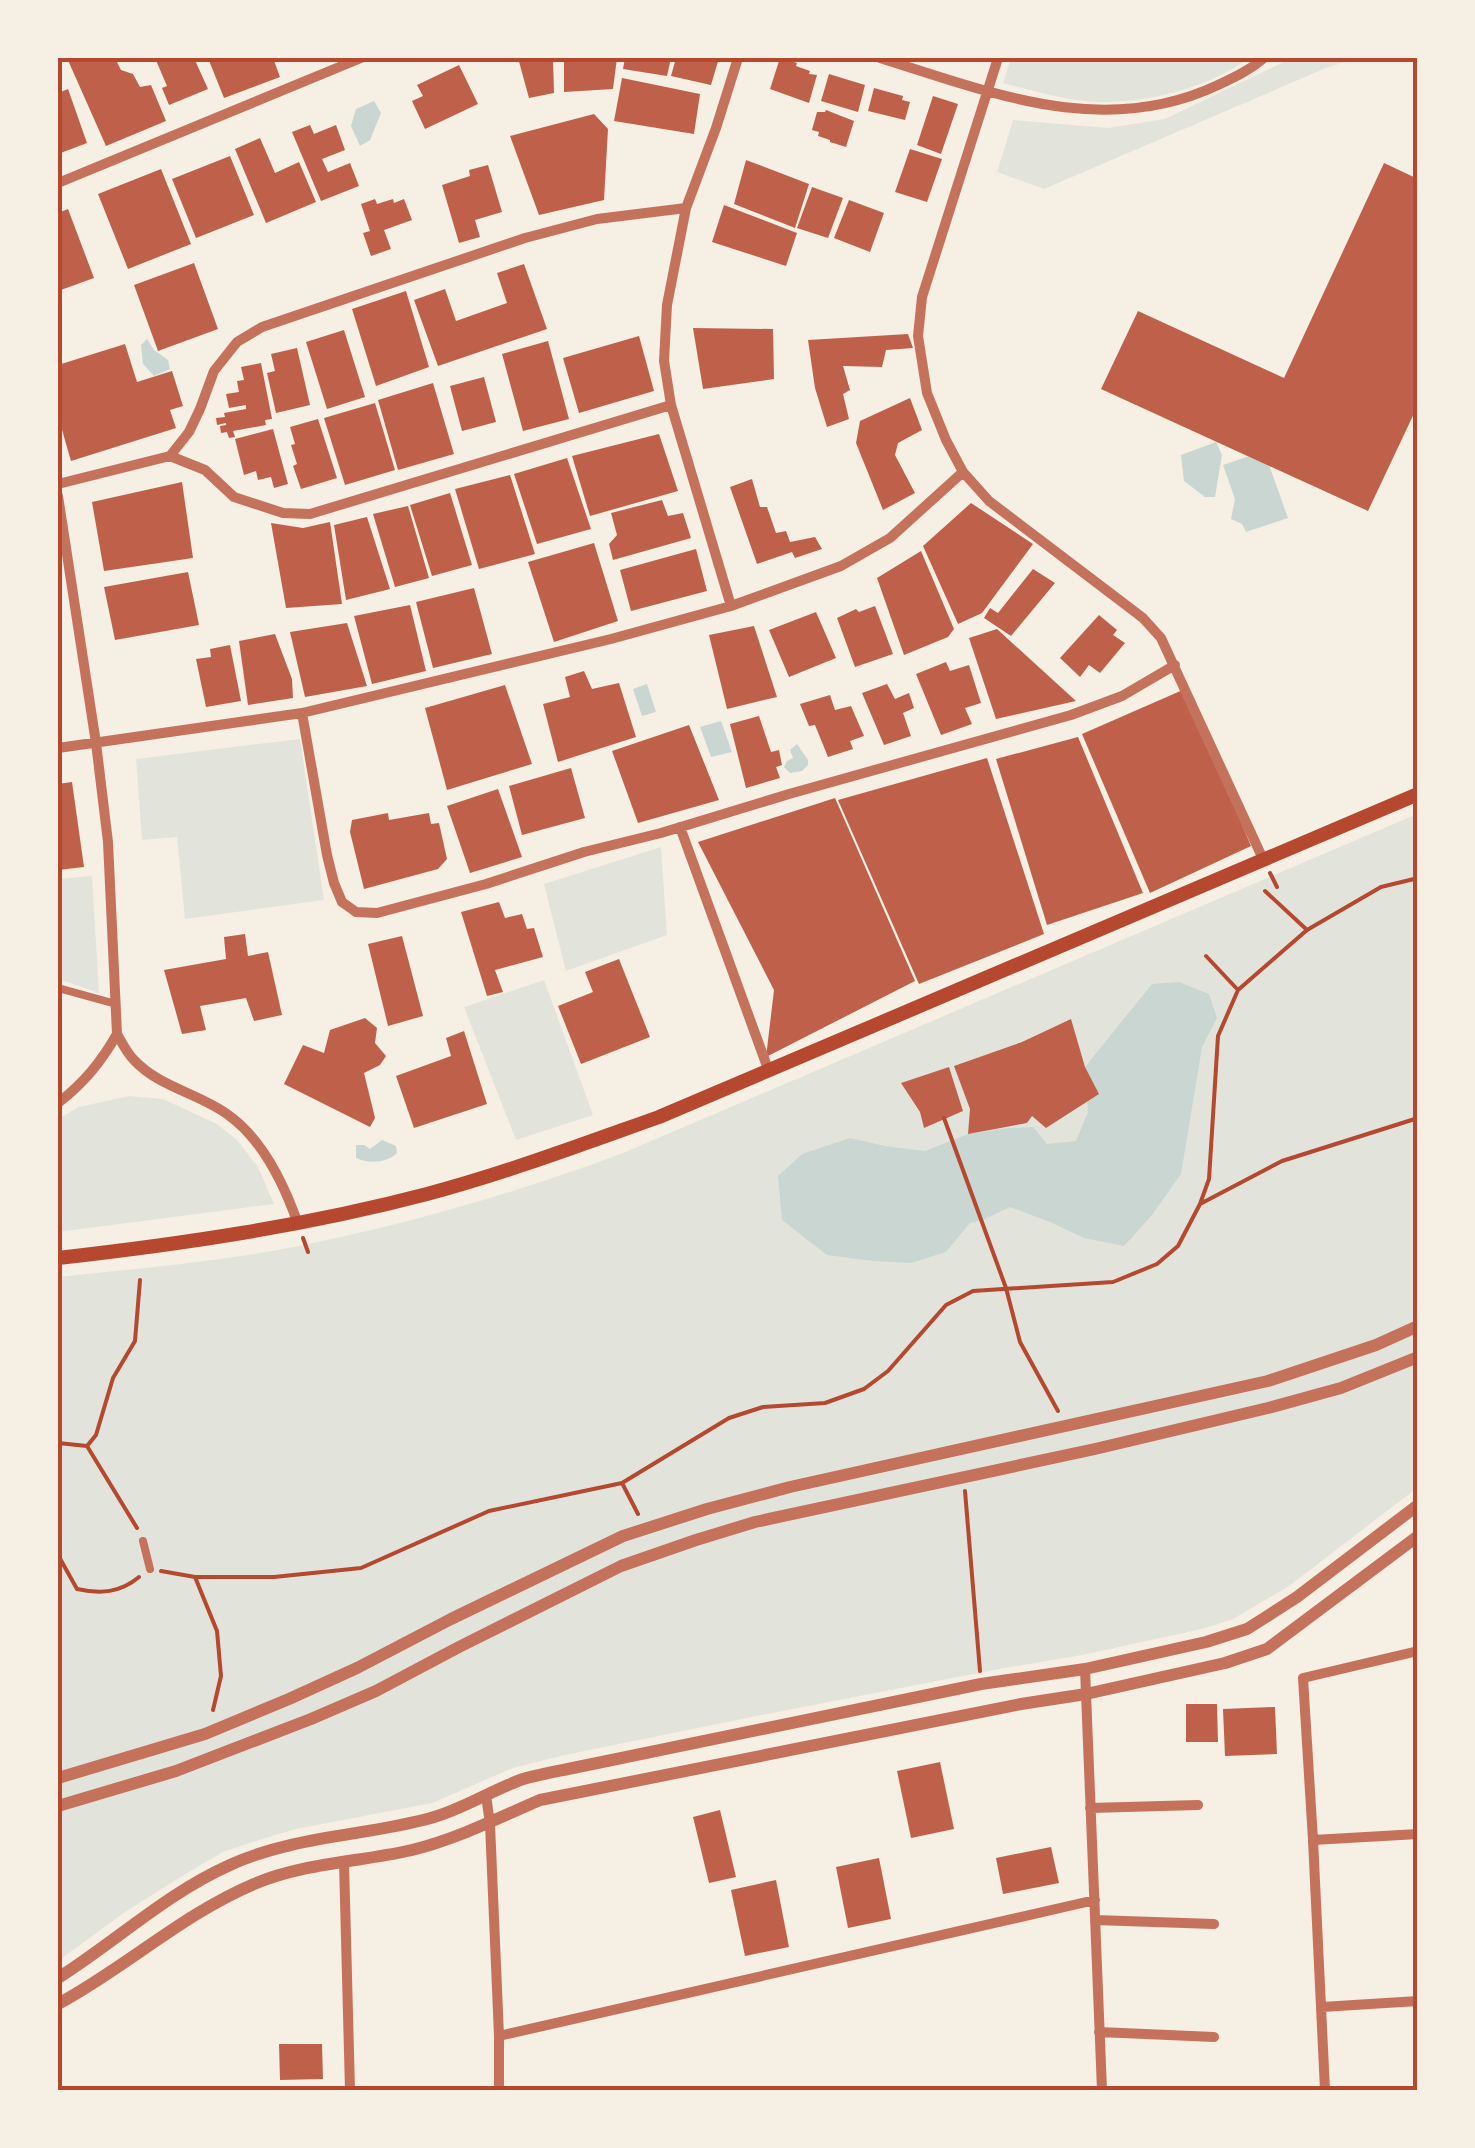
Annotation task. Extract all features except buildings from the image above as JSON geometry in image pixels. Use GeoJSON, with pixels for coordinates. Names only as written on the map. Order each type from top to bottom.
{"type":"FeatureCollection","features":[{"type":"Feature","properties":{"kind":"main road"},"geometry":{"type":"LineString","coordinates":[[58,1258],[298,1224],[428,1194],[559,1153],[660,1117],[1418,794]]}},
{"type":"Feature","properties":{"kind":"street"},"geometry":{"type":"LineString","coordinates":[[58,183],[362,58]]}},
{"type":"Feature","properties":{"kind":"street"},"geometry":{"type":"LineString","coordinates":[[731,606],[670,405],[664,361],[666,305],[686,208],[738,58]]}},
{"type":"Feature","properties":{"kind":"street"},"geometry":{"type":"LineString","coordinates":[[880,58],[987,92],[1060,108],[1101,111],[1149,107],[1196,95],[1250,70],[1264,58]]}},
{"type":"Feature","properties":{"kind":"street"},"geometry":{"type":"LineString","coordinates":[[998,58],[922,297],[918,336],[926,393],[964,472],[989,501],[1143,618],[1161,638],[1264,859]]}},
{"type":"Feature","properties":{"kind":"street"},"geometry":{"type":"LineString","coordinates":[[170,456],[189,432],[214,370],[237,342],[262,327],[525,238],[598,219],[686,208]]}},
{"type":"Feature","properties":{"kind":"street"},"geometry":{"type":"LineString","coordinates":[[58,484],[170,456],[205,470],[234,497],[283,514],[310,514],[670,405]]}},
{"type":"Feature","properties":{"kind":"street"},"geometry":{"type":"LineString","coordinates":[[58,748],[302,713],[731,606],[841,566],[890,538],[964,472]]}},
{"type":"Feature","properties":{"kind":"street"},"geometry":{"type":"LineString","coordinates":[[58,496],[108,842],[118,1034],[132,1058],[154,1078],[229,1115],[252,1138],[275,1170],[298,1224]]}},
{"type":"Feature","properties":{"kind":"street"},"geometry":{"type":"LineString","coordinates":[[302,713],[334,883],[342,902],[356,912],[378,912],[1071,716],[1122,696],[1175,665]]}},
{"type":"Feature","properties":{"kind":"street"},"geometry":{"type":"LineString","coordinates":[[680,828],[768,1069]]}},
{"type":"Feature","properties":{"kind":"street"},"geometry":{"type":"LineString","coordinates":[[58,988],[116,1004]]}},
{"type":"Feature","properties":{"kind":"street"},"geometry":{"type":"LineString","coordinates":[[58,1103],[99,1064],[118,1034]]}},
{"type":"Feature","properties":{"kind":"street"},"geometry":{"type":"LineString","coordinates":[[58,1778],[205,1734],[357,1668],[623,1536],[790,1486],[1268,1381],[1376,1345],[1418,1326]]}},
{"type":"Feature","properties":{"kind":"street"},"geometry":{"type":"LineString","coordinates":[[58,1806],[246,1746],[376,1690],[621,1566],[754,1522],[1268,1408],[1342,1388],[1418,1357]]}},
{"type":"Feature","properties":{"kind":"street"},"geometry":{"type":"LineString","coordinates":[[58,1978],[133,1923],[229,1865],[299,1843],[436,1816],[524,1779],[568,1769],[981,1684],[1084,1669],[1247,1629],[1297,1597],[1418,1505]]}},
{"type":"Feature","properties":{"kind":"street"},"geometry":{"type":"LineString","coordinates":[[58,2004],[237,1891],[299,1870],[417,1849],[490,1824],[540,1800],[1086,1694],[1225,1663],[1267,1649],[1418,1536]]}},
{"type":"Feature","properties":{"kind":"street"},"geometry":{"type":"LineString","coordinates":[[143,1542],[150,1569]]}},
{"type":"Feature","properties":{"kind":"street"},"geometry":{"type":"LineString","coordinates":[[1325,2090],[1303,1678],[1418,1651]]}},
{"type":"Feature","properties":{"kind":"street"},"geometry":{"type":"LineString","coordinates":[[1084,1669],[1100,2090]]}},
{"type":"Feature","properties":{"kind":"street"},"geometry":{"type":"LineString","coordinates":[[134,1756],[143,1780]]}},
{"type":"Feature","properties":{"kind":"street"},"geometry":{"type":"LineString","coordinates":[[486,1796],[499,2036],[498,2090]]}},
{"type":"Feature","properties":{"kind":"street"},"geometry":{"type":"LineString","coordinates":[[1090,1808],[1198,1806]]}},
{"type":"Feature","properties":{"kind":"street"},"geometry":{"type":"LineString","coordinates":[[1313,1840],[1418,1834]]}},
{"type":"Feature","properties":{"kind":"street"},"geometry":{"type":"LineString","coordinates":[[344,1862],[350,2090]]}},
{"type":"Feature","properties":{"kind":"street"},"geometry":{"type":"LineString","coordinates":[[499,2036],[1094,1900]]}},
{"type":"Feature","properties":{"kind":"street"},"geometry":{"type":"LineString","coordinates":[[1096,1920],[1214,1924]]}},
{"type":"Feature","properties":{"kind":"street"},"geometry":{"type":"LineString","coordinates":[[1322,2007],[1418,2000]]}},
{"type":"Feature","properties":{"kind":"street"},"geometry":{"type":"LineString","coordinates":[[1100,2032],[1214,2037]]}},
{"type":"Feature","properties":{"kind":"path"},"geometry":{"type":"LineString","coordinates":[[58,1556],[77,1588],[108,1593],[131,1584],[150,1569],[196,1577],[274,1577],[361,1568],[489,1511],[622,1483],[729,1418],[763,1408],[825,1403],[864,1389],[888,1371],[946,1305],[973,1292],[1114,1282],[1158,1264],[1178,1246],[1208,1179],[1218,1036],[1238,990],[1307,930],[1382,887],[1418,878]]}},
{"type":"Feature","properties":{"kind":"path"},"geometry":{"type":"LineString","coordinates":[[1265,892],[1307,930]]}},
{"type":"Feature","properties":{"kind":"path"},"geometry":{"type":"LineString","coordinates":[[1206,956],[1238,990]]}},
{"type":"Feature","properties":{"kind":"path"},"geometry":{"type":"LineString","coordinates":[[944,1118],[983,1220],[1020,1342],[1058,1411]]}},
{"type":"Feature","properties":{"kind":"path"},"geometry":{"type":"LineString","coordinates":[[1200,1204],[1282,1161],[1418,1118]]}},
{"type":"Feature","properties":{"kind":"path"},"geometry":{"type":"LineString","coordinates":[[87,1446],[96,1435],[113,1378],[135,1341],[140,1280]]}},
{"type":"Feature","properties":{"kind":"path"},"geometry":{"type":"LineString","coordinates":[[58,1443],[87,1446]]}},
{"type":"Feature","properties":{"kind":"path"},"geometry":{"type":"LineString","coordinates":[[87,1446],[143,1542]]}},
{"type":"Feature","properties":{"kind":"path"},"geometry":{"type":"LineString","coordinates":[[964,1476],[981,1684]]}},
{"type":"Feature","properties":{"kind":"path"},"geometry":{"type":"LineString","coordinates":[[622,1483],[639,1516]]}},
{"type":"Feature","properties":{"kind":"path"},"geometry":{"type":"LineString","coordinates":[[196,1577],[216,1632],[221,1676],[213,1710]]}},
{"type":"Feature","properties":{"kind":"shaded area"},"geometry":{"type":"Polygon","coordinates":[[[1011,58],[1248,58],[1216,77],[1179,91],[1139,100],[1089,102],[1003,83],[1011,58]]]}},
{"type":"Feature","properties":{"kind":"shaded area"},"geometry":{"type":"Polygon","coordinates":[[[1292,58],[1358,58],[1326,68],[1044,189],[997,172],[1013,120],[1108,128],[1165,119],[1292,58]]]}},
{"type":"Feature","properties":{"kind":"shaded area"},"geometry":{"type":"Polygon","coordinates":[[[374,101],[381,113],[370,140],[360,146],[351,126],[356,109],[374,101]]]}},
{"type":"Feature","properties":{"kind":"shaded area"},"geometry":{"type":"Polygon","coordinates":[[[147,339],[168,360],[170,369],[154,376],[143,364],[141,345],[147,339]]]}},
{"type":"Feature","properties":{"kind":"shaded area"},"geometry":{"type":"Polygon","coordinates":[[[1216,442],[1222,455],[1215,497],[1205,497],[1184,481],[1181,455],[1216,442]]]}},
{"type":"Feature","properties":{"kind":"shaded area"},"geometry":{"type":"Polygon","coordinates":[[[1264,451],[1288,518],[1246,532],[1242,524],[1231,519],[1235,499],[1223,465],[1264,451]]]}},
{"type":"Feature","properties":{"kind":"shaded area"},"geometry":{"type":"Polygon","coordinates":[[[647,684],[656,712],[642,716],[633,689],[647,684]]]}},
{"type":"Feature","properties":{"kind":"shaded area"},"geometry":{"type":"Polygon","coordinates":[[[721,721],[732,752],[711,757],[700,727],[721,721]]]}},
{"type":"Feature","properties":{"kind":"shaded area"},"geometry":{"type":"Polygon","coordinates":[[[300,739],[324,900],[185,919],[177,837],[142,840],[136,759],[300,739]]]}},
{"type":"Feature","properties":{"kind":"shaded area"},"geometry":{"type":"Polygon","coordinates":[[[797,744],[808,765],[802,771],[790,773],[784,767],[793,758],[790,750],[797,744]]]}},
{"type":"Feature","properties":{"kind":"shaded area"},"geometry":{"type":"Polygon","coordinates":[[[1417,814],[1417,1488],[1289,1586],[1233,1619],[1082,1655],[565,1755],[513,1768],[432,1803],[296,1829],[223,1852],[125,1912],[58,1961],[58,1277],[223,1259],[322,1241],[452,1209],[581,1168],[1417,814]]]}},
{"type":"Feature","properties":{"kind":"shaded area"},"geometry":{"type":"Polygon","coordinates":[[[661,847],[667,935],[566,971],[544,884],[661,847]]]}},
{"type":"Feature","properties":{"kind":"shaded area"},"geometry":{"type":"Polygon","coordinates":[[[92,876],[99,993],[58,979],[58,879],[92,876]]]}},
{"type":"Feature","properties":{"kind":"shaded area"},"geometry":{"type":"Polygon","coordinates":[[[544,980],[593,1115],[516,1140],[464,1007],[544,980]]]}},
{"type":"Feature","properties":{"kind":"shaded area"},"geometry":{"type":"Polygon","coordinates":[[[1179,982],[1209,994],[1217,1018],[1202,1047],[1181,1174],[1124,1246],[1084,1238],[1010,1207],[970,1223],[946,1252],[911,1263],[873,1261],[827,1255],[782,1220],[778,1176],[802,1154],[850,1138],[925,1151],[968,1134],[1033,1127],[1047,1144],[1076,1141],[1088,1112],[1085,1067],[1152,984],[1179,982]]]}},
{"type":"Feature","properties":{"kind":"shaded area"},"geometry":{"type":"Polygon","coordinates":[[[129,1096],[163,1099],[217,1124],[237,1140],[258,1167],[274,1204],[58,1232],[58,1119],[79,1107],[129,1096]]]}},
{"type":"Feature","properties":{"kind":"shaded area"},"geometry":{"type":"Polygon","coordinates":[[[382,1140],[396,1146],[397,1153],[378,1162],[356,1158],[356,1145],[370,1149],[382,1140]]]}}]}
